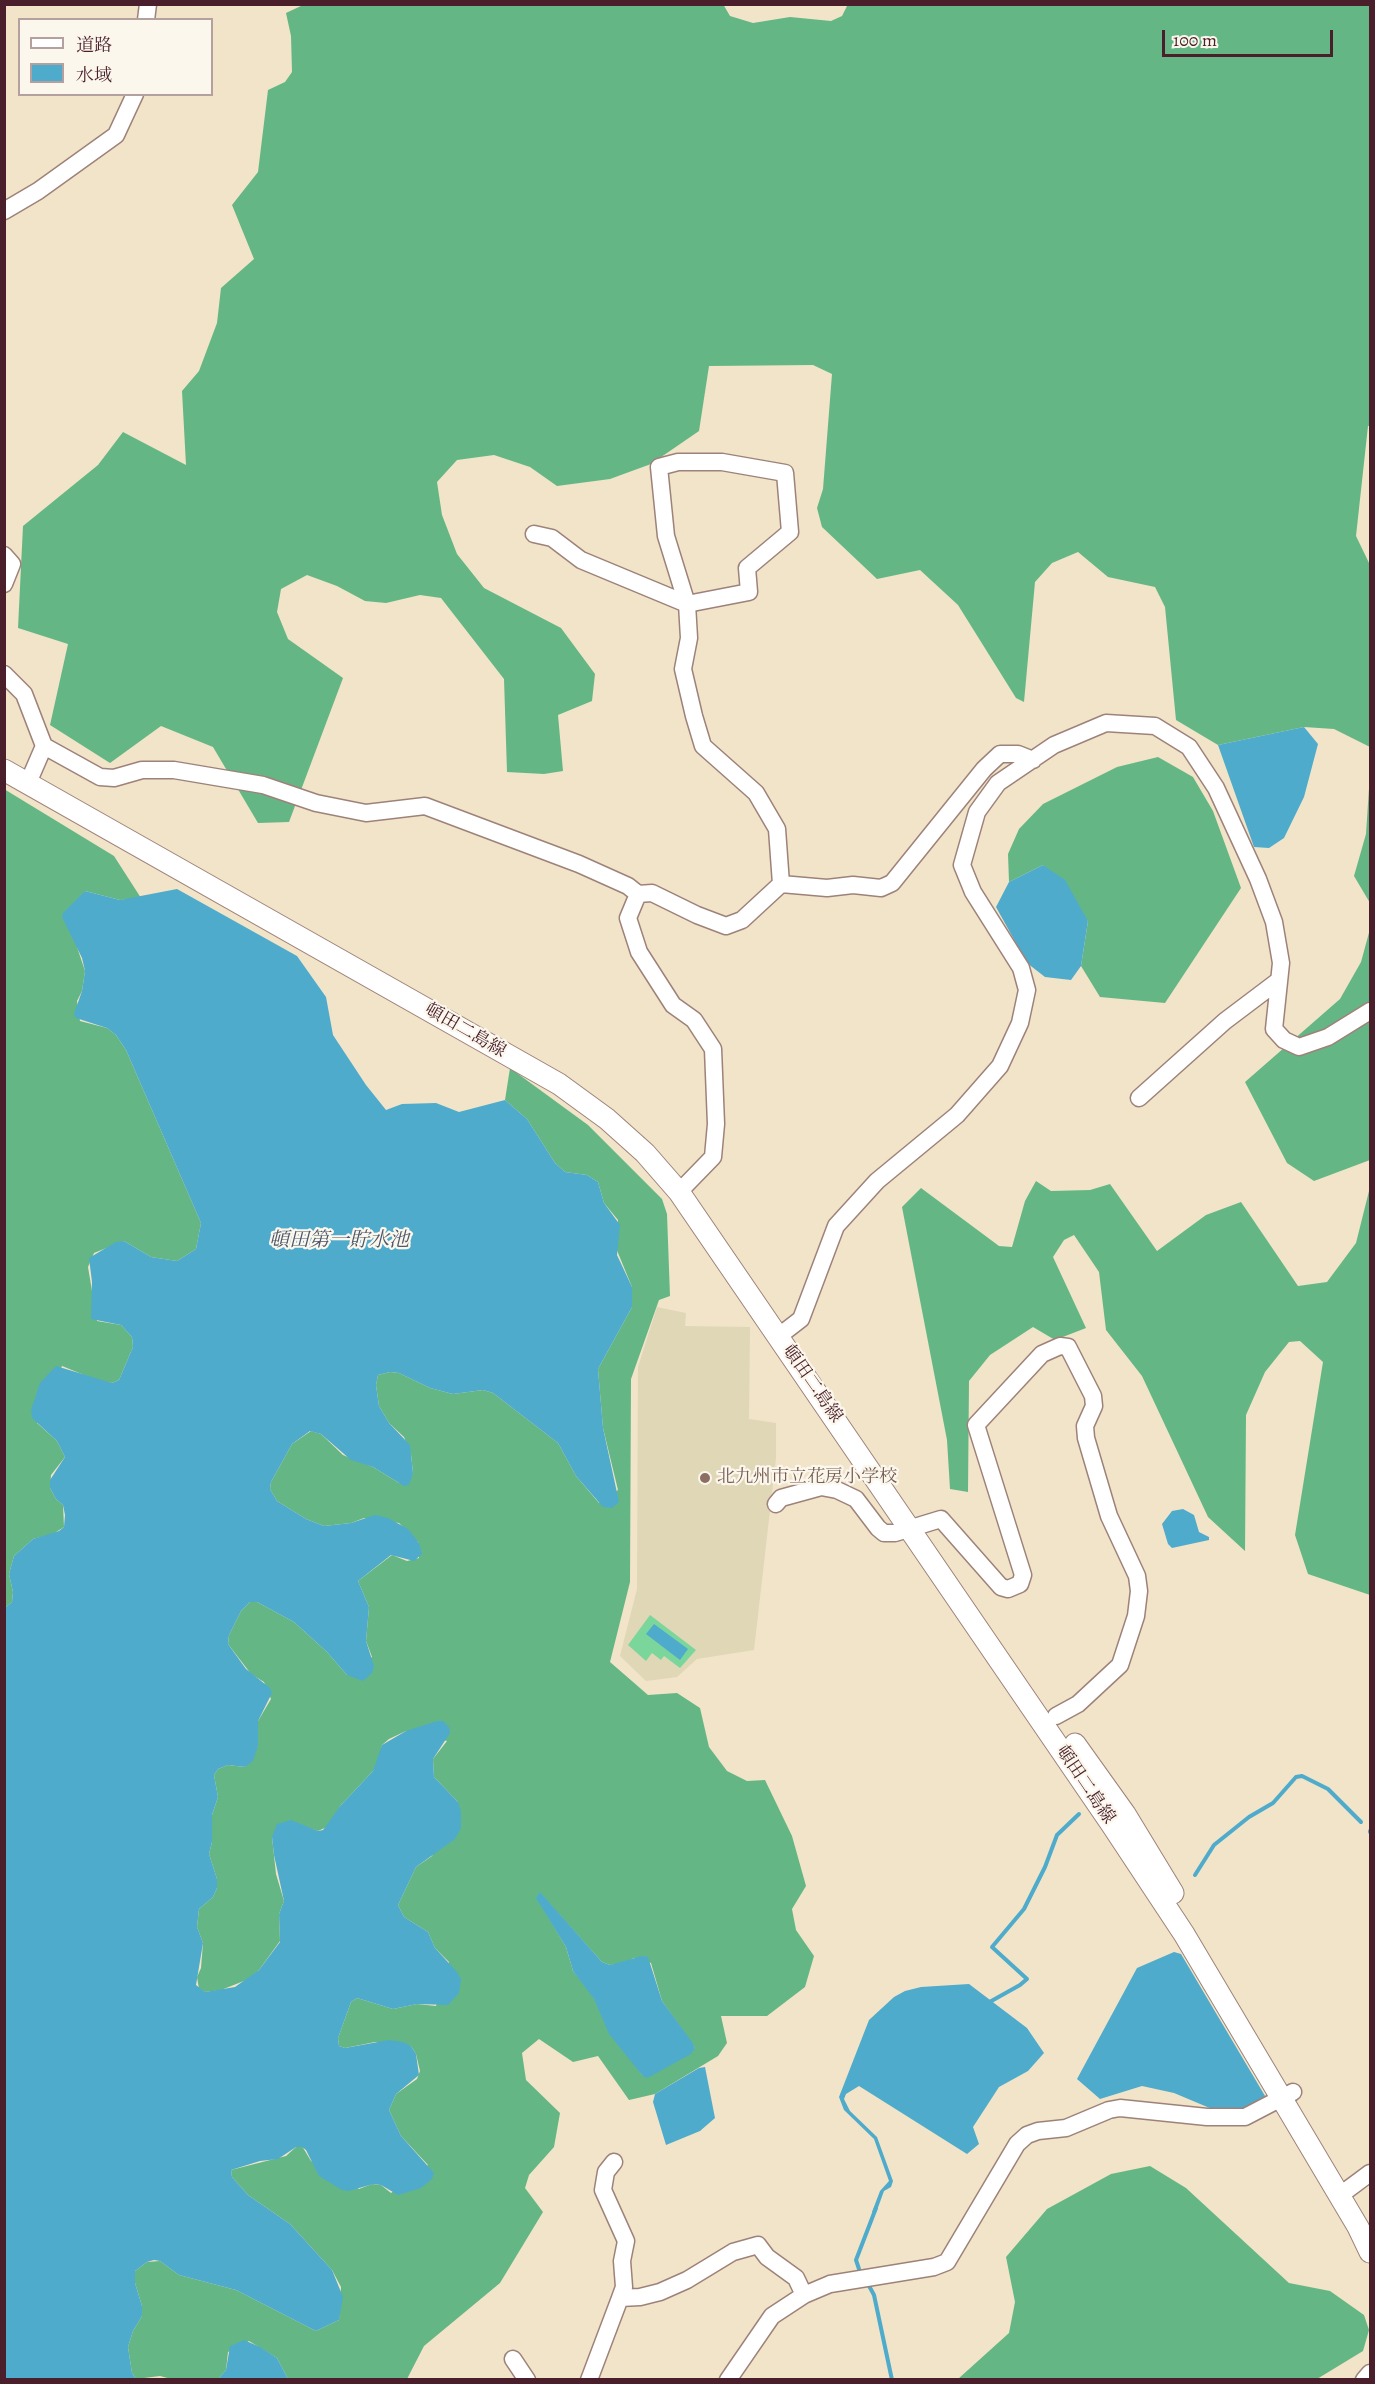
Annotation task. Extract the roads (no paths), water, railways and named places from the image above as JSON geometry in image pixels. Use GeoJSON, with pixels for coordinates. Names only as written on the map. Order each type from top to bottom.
{"type":"FeatureCollection","features":[{"type":"Feature","properties":{"kind":"main road","name":"頓田二島線"},"geometry":{"type":"LineString","coordinates":[[4,755],[31,777],[559,1084],[607,1119],[684,1188],[918,1526],[1125,1814],[1345,2192],[1371,2252]]}},
{"type":"Feature","properties":{"kind":"main road","name":"頓田二島線"},"geometry":{"type":"LineString","coordinates":[[4,770],[31,777]]}},
{"type":"Feature","properties":{"kind":"main road","name":"頓田二島線"},"geometry":{"type":"LineString","coordinates":[[918,1526],[1288,2095]]}},
{"type":"Feature","properties":{"kind":"main road","name":"頓田二島線"},"geometry":{"type":"LineString","coordinates":[[1345,2192],[1371,2224]]}},
{"type":"Feature","properties":{"kind":"street"},"geometry":{"type":"LineString","coordinates":[[4,211],[116,135],[134,96]]}},
{"type":"Feature","properties":{"kind":"street"},"geometry":{"type":"LineString","coordinates":[[534,534],[552,538],[581,560],[687,604],[749,592],[747,568],[790,532],[785,472],[722,462],[678,462],[659,467],[666,536],[687,604],[689,638],[683,669],[703,746],[756,793],[766,807],[777,830],[781,884]]}},
{"type":"Feature","properties":{"kind":"street"},"geometry":{"type":"LineString","coordinates":[[4,555],[12,564],[4,584]]}},
{"type":"Feature","properties":{"kind":"street"},"geometry":{"type":"LineString","coordinates":[[4,674],[24,694],[44,746],[100,777],[114,778],[142,770],[174,770],[263,784],[316,803],[366,813],[425,806],[579,864],[628,886],[638,894],[652,893],[726,926],[742,920],[781,884],[881,888],[898,876],[984,769],[1000,754],[1018,754],[1033,760]]}},
{"type":"Feature","properties":{"kind":"street"},"geometry":{"type":"LineString","coordinates":[[784,1332],[801,1319],[836,1226],[877,1181],[957,1115],[1000,1066],[1020,1023],[1027,990],[1021,968],[973,892],[962,866],[977,812],[998,783],[1054,745],[1106,723],[1155,726],[1189,747],[1216,788],[1262,889],[1274,922],[1281,963],[1274,1029],[1284,1040],[1299,1047],[1328,1037],[1371,1011]]}},
{"type":"Feature","properties":{"kind":"street"},"geometry":{"type":"LineString","coordinates":[[31,777],[44,746]]}},
{"type":"Feature","properties":{"kind":"street"},"geometry":{"type":"LineString","coordinates":[[638,894],[628,918],[639,952],[673,1005],[694,1020],[713,1049],[716,1138],[713,1157],[684,1188]]}},
{"type":"Feature","properties":{"kind":"street"},"geometry":{"type":"LineString","coordinates":[[1139,1098],[1225,1021],[1278,981]]}},
{"type":"Feature","properties":{"kind":"street"},"geometry":{"type":"LineString","coordinates":[[776,1504],[781,1498],[820,1486],[837,1490],[856,1499],[884,1533],[896,1533],[941,1519],[1001,1587],[1008,1589],[1020,1584],[1023,1575],[976,1425],[1042,1354],[1060,1346],[1068,1347],[1093,1396],[1094,1406],[1084,1426],[1089,1448],[1109,1516],[1137,1576],[1139,1591],[1136,1616],[1120,1665],[1078,1704],[1056,1716]]}},
{"type":"Feature","properties":{"kind":"street"},"geometry":{"type":"LineString","coordinates":[[728,2379],[772,2316],[804,2295],[830,2284],[934,2267],[947,2262],[1017,2144],[1027,2135],[1038,2130],[1066,2128],[1109,2110],[1120,2108],[1208,2117],[1245,2117],[1288,2095]]}},
{"type":"Feature","properties":{"kind":"street"},"geometry":{"type":"LineString","coordinates":[[589,2379],[624,2287],[622,2261],[626,2241],[603,2190],[606,2172],[614,2162]]}},
{"type":"Feature","properties":{"kind":"street"},"geometry":{"type":"LineString","coordinates":[[1345,2192],[1371,2173]]}},
{"type":"Feature","properties":{"kind":"street"},"geometry":{"type":"LineString","coordinates":[[620,2298],[640,2297],[660,2292],[687,2280],[734,2252],[758,2245],[767,2257],[796,2278],[804,2295]]}},
{"type":"Feature","properties":{"kind":"street"},"geometry":{"type":"LineString","coordinates":[[513,2359],[527,2379]]}},
{"type":"Feature","properties":{"kind":"street"},"geometry":{"type":"LineString","coordinates":[[1364,2379],[1371,2373]]}},
{"type":"Feature","properties":{"kind":"water"},"geometry":{"type":"Polygon","coordinates":[[[1304,727],[1318,744],[1304,797],[1284,838],[1269,848],[1254,847],[1218,745],[1304,727]]]}},
{"type":"Feature","properties":{"kind":"water"},"geometry":{"type":"Polygon","coordinates":[[[1043,865],[1065,880],[1088,921],[1081,966],[1071,980],[1045,977],[1027,963],[996,907],[1009,882],[1043,865]]]}},
{"type":"Feature","properties":{"kind":"water","name":"頓田第一貯水池"},"geometry":{"type":"Polygon","coordinates":[[[177,889],[297,956],[326,997],[333,1035],[366,1085],[386,1110],[402,1104],[436,1103],[459,1112],[505,1100],[527,1119],[555,1163],[565,1172],[587,1175],[598,1182],[604,1203],[620,1225],[617,1255],[632,1287],[632,1307],[598,1369],[603,1428],[619,1502],[612,1508],[603,1507],[576,1476],[558,1443],[493,1393],[483,1390],[453,1394],[430,1388],[399,1373],[390,1372],[378,1375],[376,1385],[379,1406],[389,1423],[410,1445],[413,1473],[409,1485],[404,1486],[373,1467],[351,1460],[321,1434],[310,1431],[292,1444],[271,1482],[270,1489],[277,1501],[306,1519],[324,1526],[351,1523],[375,1515],[388,1518],[408,1529],[419,1543],[422,1554],[414,1561],[391,1555],[358,1581],[369,1607],[366,1641],[374,1666],[372,1673],[363,1681],[347,1675],[327,1652],[294,1622],[257,1602],[250,1602],[241,1611],[229,1635],[228,1644],[246,1669],[270,1688],[272,1693],[258,1721],[258,1746],[253,1761],[245,1767],[228,1765],[218,1769],[214,1775],[218,1797],[212,1815],[212,1842],[209,1854],[217,1879],[217,1888],[213,1897],[199,1909],[197,1927],[203,1943],[196,1985],[205,1992],[235,1987],[259,1970],[280,1942],[279,1914],[284,1901],[272,1837],[277,1824],[291,1820],[318,1831],[323,1830],[341,1805],[373,1771],[382,1745],[406,1731],[443,1721],[449,1727],[450,1733],[433,1759],[434,1777],[458,1802],[461,1812],[461,1828],[455,1839],[416,1867],[398,1905],[404,1917],[428,1932],[435,1948],[457,1972],[461,1979],[459,1993],[448,2005],[417,2004],[393,2009],[357,1998],[351,2002],[338,2038],[339,2046],[345,2048],[389,2040],[411,2046],[416,2054],[419,2075],[396,2094],[389,2110],[401,2136],[434,2173],[432,2179],[421,2188],[398,2195],[381,2185],[373,2184],[349,2191],[342,2190],[319,2176],[306,2150],[302,2147],[296,2147],[278,2159],[260,2161],[231,2170],[232,2177],[248,2195],[290,2224],[332,2270],[343,2297],[339,2320],[316,2331],[236,2290],[179,2275],[160,2261],[154,2260],[135,2271],[135,2283],[142,2306],[142,2316],[133,2331],[128,2347],[132,2373],[136,2379],[5,2379],[5,1608],[12,1602],[13,1592],[9,1574],[14,1556],[33,1539],[59,1531],[64,1527],[65,1515],[63,1505],[56,1499],[50,1488],[50,1480],[65,1457],[57,1441],[32,1418],[31,1410],[40,1383],[56,1366],[112,1383],[119,1380],[133,1347],[132,1337],[121,1325],[91,1319],[92,1282],[89,1258],[116,1242],[124,1241],[151,1257],[177,1261],[196,1249],[201,1223],[126,1050],[116,1035],[107,1028],[76,1018],[74,1014],[82,991],[85,971],[82,958],[62,917],[63,913],[85,891],[120,900],[177,889]]]}},
{"type":"Feature","properties":{"kind":"water"},"geometry":{"type":"Polygon","coordinates":[[[1183,1509],[1194,1515],[1199,1532],[1209,1537],[1209,1540],[1172,1548],[1168,1544],[1162,1524],[1172,1511],[1183,1509]]]}},
{"type":"Feature","properties":{"kind":"water"},"geometry":{"type":"Polygon","coordinates":[[[654,1624],[688,1649],[680,1660],[646,1634],[654,1624]]]}},
{"type":"Feature","properties":{"kind":"water"},"geometry":{"type":"Polygon","coordinates":[[[540,1892],[602,1962],[610,1965],[642,1956],[648,1957],[662,2001],[695,2048],[691,2054],[651,2076],[646,2078],[642,2075],[609,2034],[594,1999],[573,1971],[566,1947],[536,1898],[540,1892]]]}},
{"type":"Feature","properties":{"kind":"water"},"geometry":{"type":"Polygon","coordinates":[[[1174,1952],[1181,1954],[1268,2101],[1244,2114],[1224,2114],[1174,2093],[1142,2086],[1100,2099],[1077,2079],[1137,1968],[1174,1952]]]}},
{"type":"Feature","properties":{"kind":"water"},"geometry":{"type":"Polygon","coordinates":[[[969,1984],[1027,2028],[1044,2053],[1028,2071],[999,2087],[973,2127],[979,2144],[967,2154],[859,2086],[846,2094],[844,2099],[850,2111],[877,2137],[893,2181],[891,2187],[884,2191],[876,2213],[872,2212],[880,2191],[889,2181],[874,2139],[844,2110],[839,2097],[869,2020],[894,1997],[905,1991],[921,1987],[969,1984]]]}},
{"type":"Feature","properties":{"kind":"water"},"geometry":{"type":"Polygon","coordinates":[[[705,2067],[715,2118],[700,2131],[666,2145],[653,2102],[655,2094],[699,2068],[705,2067]]]}},
{"type":"Feature","properties":{"kind":"water"},"geometry":{"type":"Polygon","coordinates":[[[244,2340],[277,2358],[288,2379],[218,2379],[226,2370],[230,2346],[244,2340]]]}},
{"type":"Feature","properties":{"kind":"waterway"},"geometry":{"type":"LineString","coordinates":[[1195,1875],[1214,1845],[1249,1817],[1273,1803],[1296,1777],[1302,1776],[1328,1789],[1361,1822]]}},
{"type":"Feature","properties":{"kind":"waterway"},"geometry":{"type":"LineString","coordinates":[[986,2004],[1027,1979],[992,1947],[1024,1909],[1045,1867],[1057,1835],[1079,1814]]}},
{"type":"Feature","properties":{"kind":"waterway"},"geometry":{"type":"LineString","coordinates":[[860,2272],[856,2260],[876,2208]]}},
{"type":"Feature","properties":{"kind":"waterway"},"geometry":{"type":"LineString","coordinates":[[868,2284],[874,2295],[892,2380]]}},
{"type":"Feature","properties":{"kind":"place","name":"北九州市立花房小学校"},"geometry":{"type":"Point","coordinates":[705,1478]}}]}
